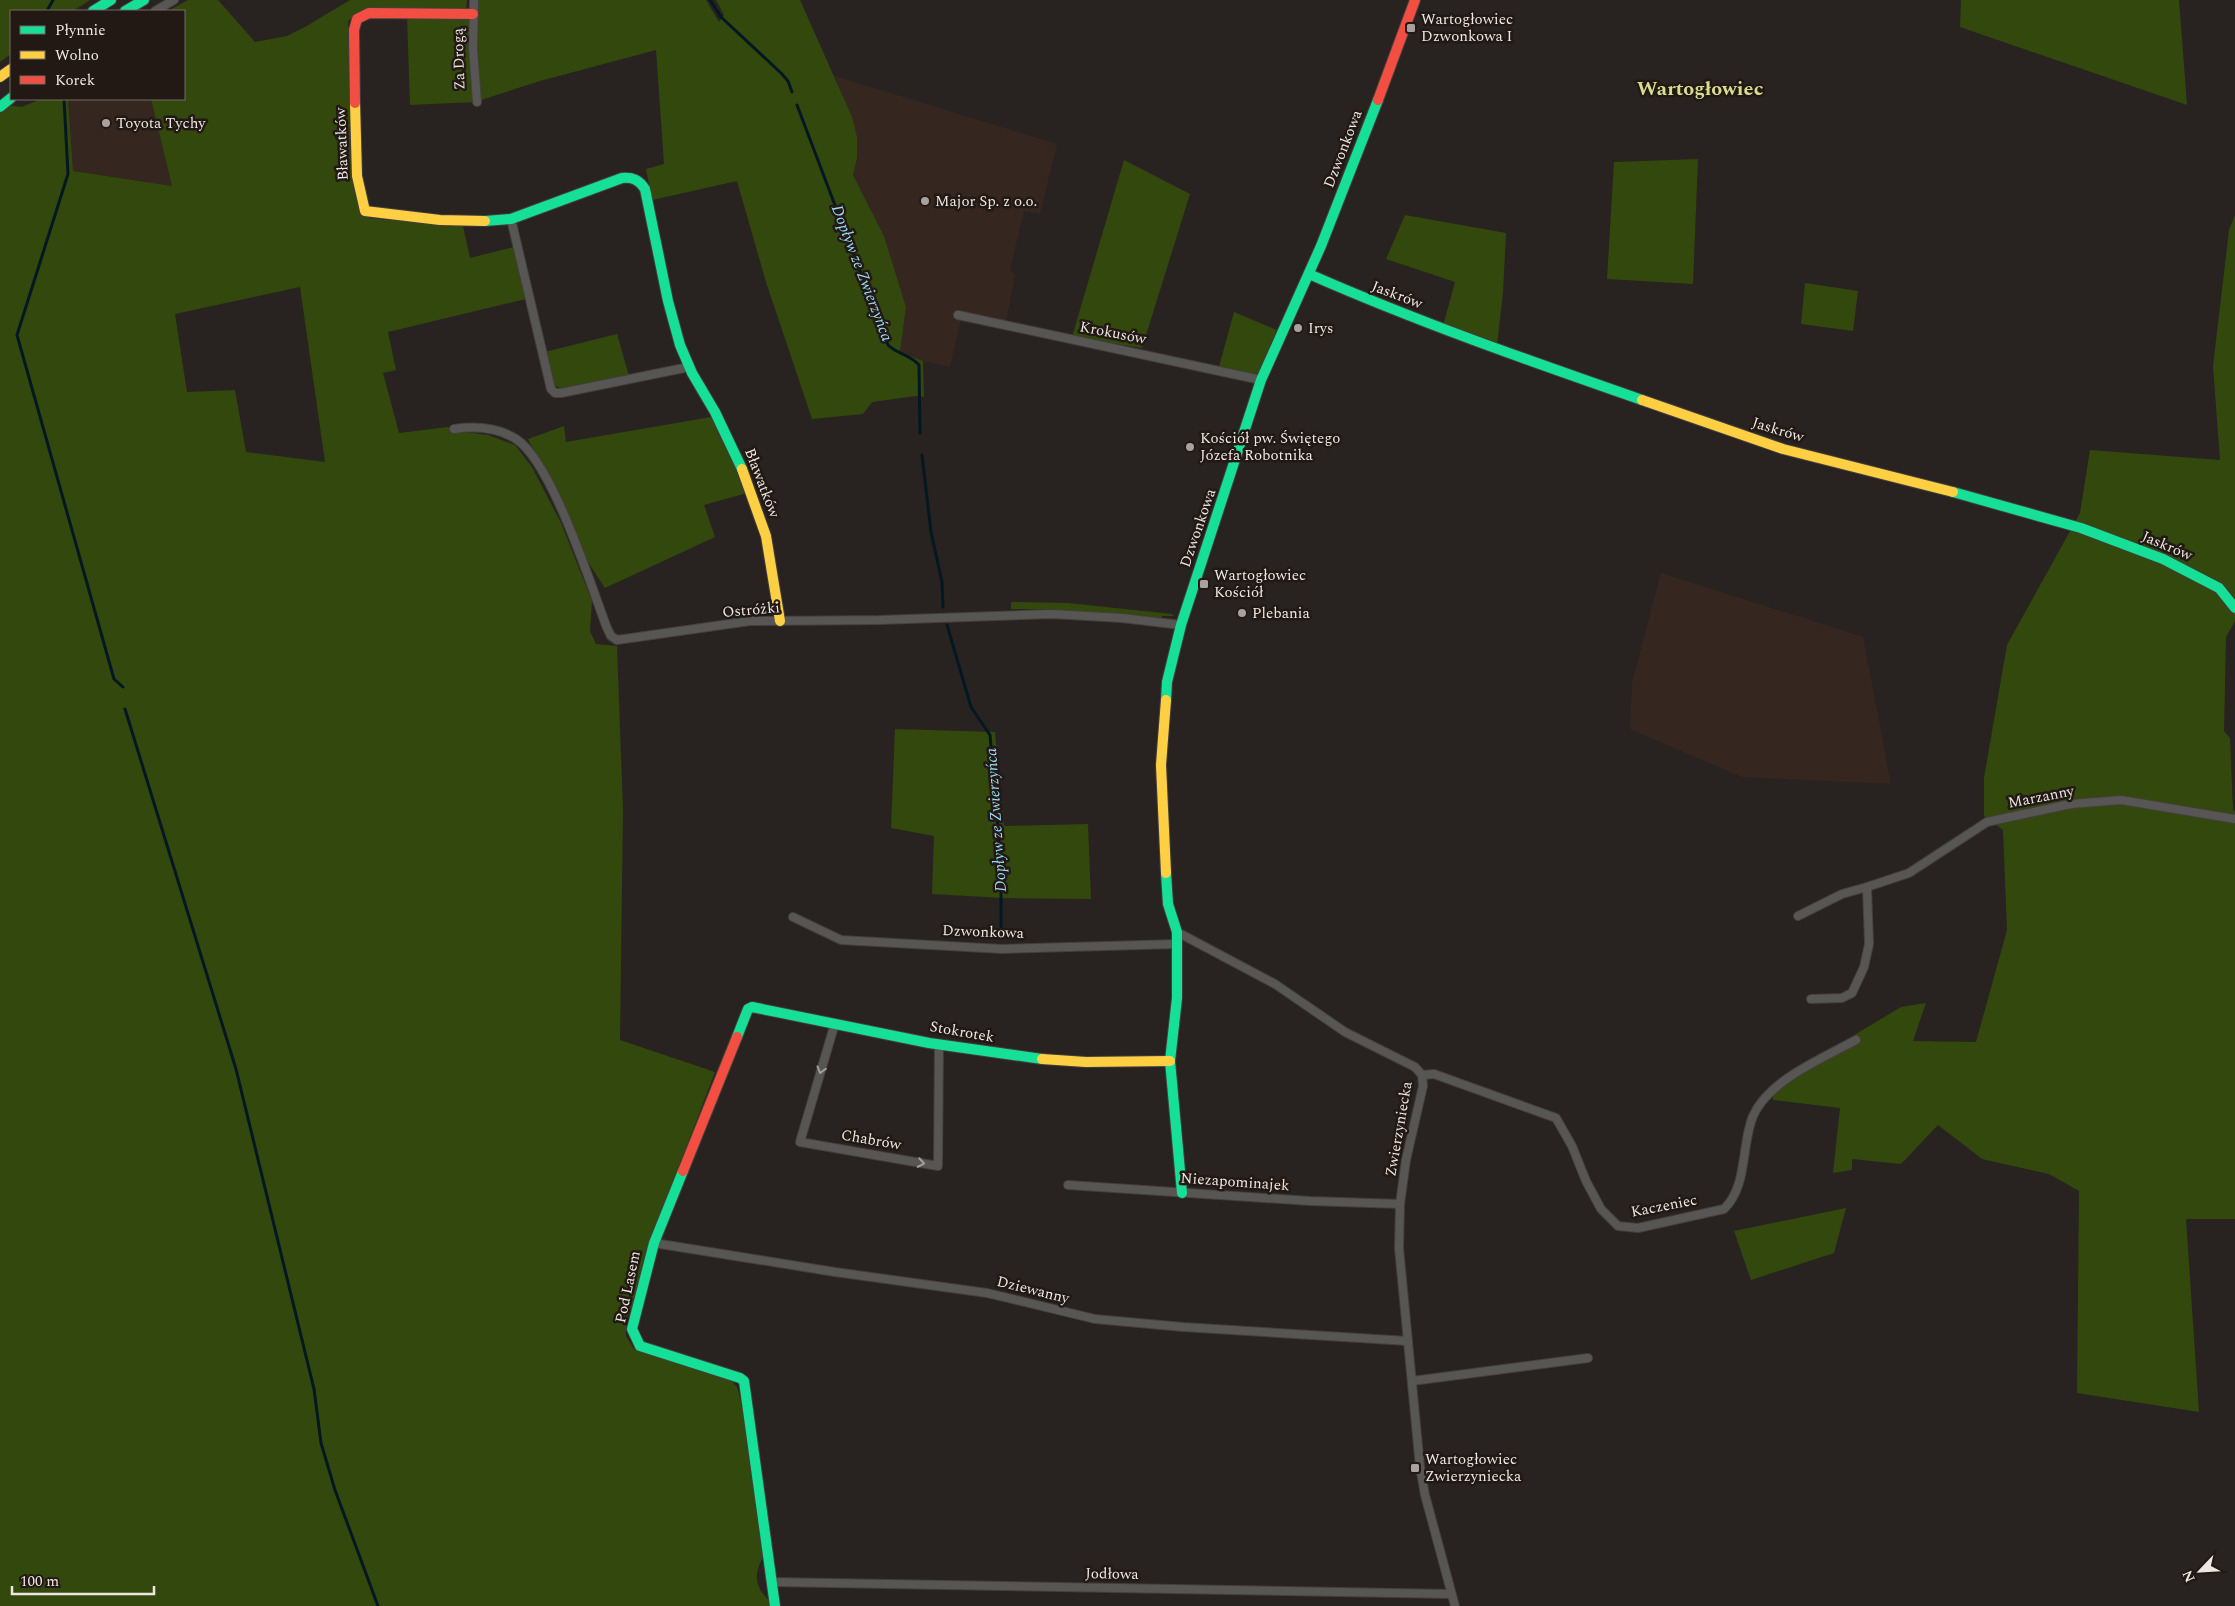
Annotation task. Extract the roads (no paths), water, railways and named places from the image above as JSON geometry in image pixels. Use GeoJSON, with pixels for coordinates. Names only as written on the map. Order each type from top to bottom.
{"type":"FeatureCollection","features":[{"type":"Feature","properties":{"kind":"street"},"geometry":{"type":"LineString","coordinates":[[95,10],[111,0]]}},
{"type":"Feature","properties":{"kind":"street"},"geometry":{"type":"LineString","coordinates":[[127,10],[144,0]]}},
{"type":"Feature","properties":{"kind":"street"},"geometry":{"type":"LineString","coordinates":[[157,10],[174,0]]}},
{"type":"Feature","properties":{"kind":"street","name":"Za Drogą"},"geometry":{"type":"LineString","coordinates":[[474,0],[473,63],[477,102]]}},
{"type":"Feature","properties":{"kind":"street","name":"Dzwonkowa"},"geometry":{"type":"LineString","coordinates":[[1182,1193],[1170,1062],[1178,998],[1177,932],[1168,904],[1161,765],[1167,682],[1181,625],[1261,380],[1309,274],[1353,167],[1415,0]]}},
{"type":"Feature","properties":{"kind":"street","name":"Za Drogą"},"geometry":{"type":"LineString","coordinates":[[358,19],[369,13],[473,14]]}},
{"type":"Feature","properties":{"kind":"street","name":"Bławatków"},"geometry":{"type":"LineString","coordinates":[[358,19],[354,30],[357,176],[365,211],[369,214],[443,221],[472,222],[511,219],[622,178],[632,177],[638,180],[645,189],[663,278],[679,339],[689,367],[721,424],[743,471],[763,524],[770,554],[780,621]]}},
{"type":"Feature","properties":{"kind":"street"},"geometry":{"type":"LineString","coordinates":[[0,98],[10,90]]}},
{"type":"Feature","properties":{"kind":"street"},"geometry":{"type":"LineString","coordinates":[[0,107],[10,99]]}},
{"type":"Feature","properties":{"kind":"street"},"geometry":{"type":"LineString","coordinates":[[511,219],[551,390],[555,393],[561,393],[689,367]]}},
{"type":"Feature","properties":{"kind":"street","name":"Jaskrów"},"geometry":{"type":"LineString","coordinates":[[1309,274],[1372,302],[1496,349],[1782,449],[1900,477],[2081,528],[2163,559],[2200,577],[2219,588],[2235,608]]}},
{"type":"Feature","properties":{"kind":"street","name":"Krokusów"},"geometry":{"type":"LineString","coordinates":[[958,315],[1261,380]]}},
{"type":"Feature","properties":{"kind":"street","name":"Ostróżki"},"geometry":{"type":"LineString","coordinates":[[454,429],[469,427],[494,429],[517,440],[531,454],[542,470],[570,531],[607,628],[611,636],[617,640],[750,621],[879,620],[1042,614],[1122,618],[1181,625]]}},
{"type":"Feature","properties":{"kind":"street","name":"Marzanny"},"geometry":{"type":"LineString","coordinates":[[1798,916],[1842,894],[1909,873],[1987,822],[2070,804],[2121,800],[2235,819]]}},
{"type":"Feature","properties":{"kind":"street"},"geometry":{"type":"LineString","coordinates":[[1811,999],[1842,998],[1852,993],[1864,967],[1869,944],[1868,887]]}},
{"type":"Feature","properties":{"kind":"street","name":"Dzwonkowa"},"geometry":{"type":"LineString","coordinates":[[793,917],[840,940],[1002,949],[1177,944]]}},
{"type":"Feature","properties":{"kind":"street","name":"Zwierzyniecka"},"geometry":{"type":"LineString","coordinates":[[1177,932],[1275,984],[1345,1032],[1415,1067],[1422,1075],[1423,1086],[1406,1160],[1400,1204],[1400,1248],[1418,1453],[1424,1495],[1455,1606]]}},
{"type":"Feature","properties":{"kind":"street","name":"Stokrotek"},"geometry":{"type":"LineString","coordinates":[[752,1007],[939,1044],[1039,1059],[1170,1062]]}},
{"type":"Feature","properties":{"kind":"street","name":"Pod Lasem"},"geometry":{"type":"LineString","coordinates":[[752,1007],[748,1009],[654,1243],[632,1329],[640,1346],[740,1378],[744,1381],[775,1606]]}},
{"type":"Feature","properties":{"kind":"street","name":"Chabrów"},"geometry":{"type":"LineString","coordinates":[[835,1023],[800,1142],[938,1166],[939,1044]]}},
{"type":"Feature","properties":{"kind":"street","name":"Kaczeniec"},"geometry":{"type":"LineString","coordinates":[[1422,1075],[1434,1074],[1556,1118],[1572,1146],[1586,1181],[1601,1209],[1618,1226],[1638,1228],[1724,1208],[1731,1202],[1736,1190],[1753,1116],[1765,1097],[1777,1086],[1856,1040]]}},
{"type":"Feature","properties":{"kind":"street","name":"Niezapominajek"},"geometry":{"type":"LineString","coordinates":[[1068,1185],[1310,1201],[1400,1204]]}},
{"type":"Feature","properties":{"kind":"street","name":"Dziewanny"},"geometry":{"type":"LineString","coordinates":[[654,1243],[835,1272],[986,1293],[1095,1319],[1183,1328],[1408,1341]]}},
{"type":"Feature","properties":{"kind":"street"},"geometry":{"type":"LineString","coordinates":[[1412,1381],[1588,1358]]}},
{"type":"Feature","properties":{"kind":"street","name":"Jodłowa"},"geometry":{"type":"LineString","coordinates":[[772,1582],[1451,1594]]}},
{"type":"Feature","properties":{"kind":"waterway"},"geometry":{"type":"LineString","coordinates":[[48,10],[53,0]]}},
{"type":"Feature","properties":{"kind":"waterway","name":"Dopływ ze Zwierzyńca"},"geometry":{"type":"LineString","coordinates":[[710,0],[721,17],[781,73],[788,81],[792,92]]}},
{"type":"Feature","properties":{"kind":"waterway"},"geometry":{"type":"LineString","coordinates":[[64,100],[68,174],[17,335],[114,679],[123,687]]}},
{"type":"Feature","properties":{"kind":"waterway","name":"Dopływ ze Zwierzyńca"},"geometry":{"type":"LineString","coordinates":[[797,105],[888,345],[919,365],[920,433]]}},
{"type":"Feature","properties":{"kind":"waterway","name":"Dopływ ze Zwierzyńca"},"geometry":{"type":"LineString","coordinates":[[922,455],[931,532],[942,582],[943,607]]}},
{"type":"Feature","properties":{"kind":"waterway","name":"Dopływ ze Zwierzyńca"},"geometry":{"type":"LineString","coordinates":[[947,625],[971,707],[990,735],[1001,865],[1001,934]]}},
{"type":"Feature","properties":{"kind":"waterway"},"geometry":{"type":"LineString","coordinates":[[125,709],[236,1069],[314,1389],[321,1443],[335,1490],[378,1606]]}},
{"type":"Feature","properties":{"kind":"place","name":"Wartogłowiec Dzwonkowa I"},"geometry":{"type":"Point","coordinates":[1411,28]}},
{"type":"Feature","properties":{"kind":"place","name":"Toyota Tychy"},"geometry":{"type":"Point","coordinates":[106,123]}},
{"type":"Feature","properties":{"kind":"place","name":"Major Sp. z o.o."},"geometry":{"type":"Point","coordinates":[925,201]}},
{"type":"Feature","properties":{"kind":"place","name":"Irys"},"geometry":{"type":"Point","coordinates":[1298,328]}},
{"type":"Feature","properties":{"kind":"place","name":"Kościół pw. Świętego Józefa Robotnika"},"geometry":{"type":"Point","coordinates":[1190,447]}},
{"type":"Feature","properties":{"kind":"place","name":"Wartogłowiec Kościół"},"geometry":{"type":"Point","coordinates":[1204,584]}},
{"type":"Feature","properties":{"kind":"place","name":"Plebania"},"geometry":{"type":"Point","coordinates":[1242,613]}},
{"type":"Feature","properties":{"kind":"place","name":"Wartogłowiec Zwierzyniecka"},"geometry":{"type":"Point","coordinates":[1415,1468]}},
{"type":"Feature","properties":{"kind":"district","name":"Wartogłowiec"},"geometry":{"type":"Point","coordinates":[1700,89]}}]}
